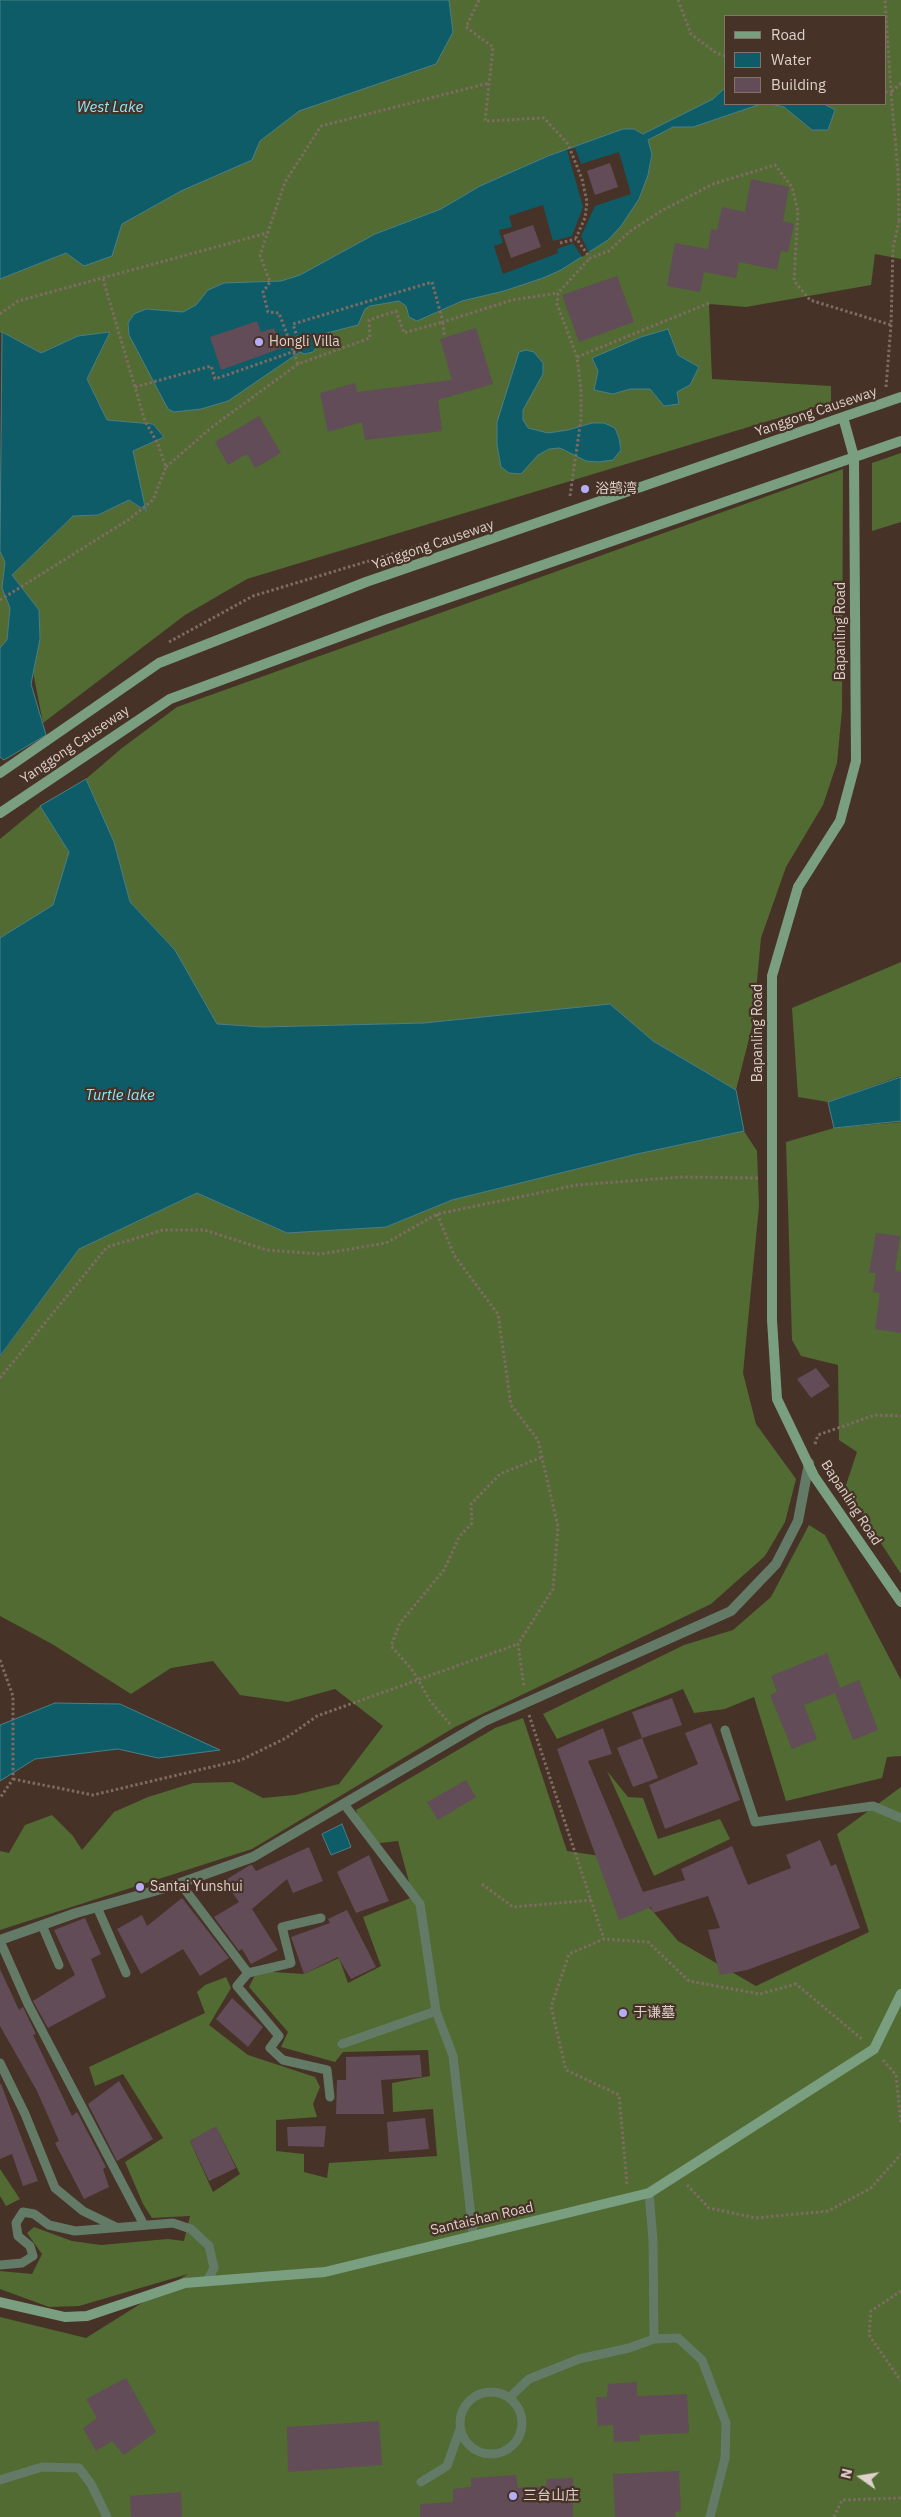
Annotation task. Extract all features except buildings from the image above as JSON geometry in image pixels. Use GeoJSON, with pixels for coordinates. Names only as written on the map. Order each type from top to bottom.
{"type":"FeatureCollection","features":[{"type":"Feature","properties":{"kind":"street","name":"Yanggong Causeway"},"geometry":{"type":"LineString","coordinates":[[0,773],[159,663],[366,582],[901,397]]}},
{"type":"Feature","properties":{"kind":"street","name":"Bapanling Road"},"geometry":{"type":"LineString","coordinates":[[843,418],[854,457],[856,761],[840,821],[798,887],[772,976],[772,1320],[777,1399],[814,1476],[901,1602]]}},
{"type":"Feature","properties":{"kind":"street","name":"Yanggong Causeway"},"geometry":{"type":"LineString","coordinates":[[0,813],[170,699],[384,620],[901,440]]}},
{"type":"Feature","properties":{"kind":"street"},"geometry":{"type":"LineString","coordinates":[[0,1940],[97,1907],[180,1883],[253,1857],[485,1721],[731,1611],[776,1564],[798,1521],[809,1463]]}},
{"type":"Feature","properties":{"kind":"street"},"geometry":{"type":"LineString","coordinates":[[874,2049],[901,1994]]}},
{"type":"Feature","properties":{"kind":"street","name":"Santaishan Road"},"geometry":{"type":"LineString","coordinates":[[0,2302],[65,2317],[87,2316],[185,2283],[325,2272],[474,2234],[649,2194],[874,2049]]}},
{"type":"Feature","properties":{"kind":"lane"},"geometry":{"type":"LineString","coordinates":[[725,1730],[756,1822],[872,1806],[901,1818]]}},
{"type":"Feature","properties":{"kind":"lane"},"geometry":{"type":"LineString","coordinates":[[344,1804],[420,1904],[436,2011],[453,2056],[474,2234]]}},
{"type":"Feature","properties":{"kind":"lane"},"geometry":{"type":"LineString","coordinates":[[180,1883],[248,1973]]}},
{"type":"Feature","properties":{"kind":"lane"},"geometry":{"type":"LineString","coordinates":[[97,1907],[126,1973]]}},
{"type":"Feature","properties":{"kind":"lane"},"geometry":{"type":"LineString","coordinates":[[322,1918],[282,1927],[291,1963],[248,1973],[237,1986],[279,2036],[270,2048],[283,2060],[328,2070],[330,2097]]}},
{"type":"Feature","properties":{"kind":"lane"},"geometry":{"type":"LineString","coordinates":[[42,1925],[59,1965]]}},
{"type":"Feature","properties":{"kind":"lane"},"geometry":{"type":"LineString","coordinates":[[0,1940],[28,2004],[144,2225]]}},
{"type":"Feature","properties":{"kind":"lane"},"geometry":{"type":"LineString","coordinates":[[342,2044],[436,2011]]}},
{"type":"Feature","properties":{"kind":"lane"},"geometry":{"type":"LineString","coordinates":[[0,2063],[25,2114],[55,2188],[83,2211],[119,2229]]}},
{"type":"Feature","properties":{"kind":"lane"},"geometry":{"type":"LineString","coordinates":[[649,2194],[654,2240],[654,2339]]}},
{"type":"Feature","properties":{"kind":"lane"},"geometry":{"type":"LineString","coordinates":[[0,2265],[22,2264],[33,2256],[30,2246],[18,2236],[16,2223],[23,2212],[34,2214],[49,2225],[76,2231],[119,2229],[173,2223],[191,2229],[209,2246],[214,2268],[207,2281]]}},
{"type":"Feature","properties":{"kind":"lane"},"geometry":{"type":"LineString","coordinates":[[509,2398],[529,2379],[579,2359],[629,2348],[654,2339],[678,2338],[702,2360],[726,2423],[726,2458],[710,2517]]}},
{"type":"Feature","properties":{"kind":"lane"},"geometry":{"type":"LineString","coordinates":[[421,2482],[446,2466],[460,2429],[464,2408],[479,2395],[489,2392],[509,2398],[516,2406],[521,2425],[514,2443],[507,2450],[498,2454],[478,2452],[470,2446],[460,2429]]}},
{"type":"Feature","properties":{"kind":"lane"},"geometry":{"type":"LineString","coordinates":[[0,2480],[42,2467],[78,2468],[91,2484],[107,2517]]}},
{"type":"Feature","properties":{"kind":"path"},"geometry":{"type":"LineString","coordinates":[[479,0],[466,28],[493,47],[485,121],[544,118],[568,144],[582,179],[588,202],[585,218],[576,238],[560,243]]}},
{"type":"Feature","properties":{"kind":"path"},"geometry":{"type":"LineString","coordinates":[[678,0],[691,34],[716,53],[724,56]]}},
{"type":"Feature","properties":{"kind":"path"},"geometry":{"type":"LineString","coordinates":[[885,0],[886,15]]}},
{"type":"Feature","properties":{"kind":"path"},"geometry":{"type":"LineString","coordinates":[[885,403],[892,325],[893,248],[900,221],[886,15]]}},
{"type":"Feature","properties":{"kind":"path"},"geometry":{"type":"LineString","coordinates":[[298,364],[279,313],[268,312],[263,292],[270,282],[260,255],[285,182],[321,126],[488,83]]}},
{"type":"Feature","properties":{"kind":"path"},"geometry":{"type":"LineString","coordinates":[[886,92],[891,92],[901,83]]}},
{"type":"Feature","properties":{"kind":"path"},"geometry":{"type":"LineString","coordinates":[[574,465],[581,419],[578,357],[557,304],[558,294],[590,258],[609,251],[629,232],[661,211],[713,184],[775,165],[792,186],[798,211],[794,281],[810,300],[892,325]]}},
{"type":"Feature","properties":{"kind":"path"},"geometry":{"type":"LineString","coordinates":[[0,314],[18,302],[268,233]]}},
{"type":"Feature","properties":{"kind":"path"},"geometry":{"type":"LineString","coordinates":[[576,238],[590,258]]}},
{"type":"Feature","properties":{"kind":"path"},"geometry":{"type":"LineString","coordinates":[[103,279],[145,421],[158,444],[166,467]]}},
{"type":"Feature","properties":{"kind":"path"},"geometry":{"type":"LineString","coordinates":[[135,387],[211,366],[215,379],[293,352],[301,349],[293,324],[432,282],[443,322],[444,335]]}},
{"type":"Feature","properties":{"kind":"path"},"geometry":{"type":"LineString","coordinates":[[1,600],[128,520],[153,500],[166,467],[212,427],[298,364],[370,338],[369,320],[396,311],[404,333],[512,300],[558,294]]}},
{"type":"Feature","properties":{"kind":"path"},"geometry":{"type":"LineString","coordinates":[[578,357],[710,303]]}},
{"type":"Feature","properties":{"kind":"path"},"geometry":{"type":"LineString","coordinates":[[0,1378],[107,1247],[163,1230],[204,1230],[266,1250],[321,1254],[386,1243],[437,1214],[577,1185],[681,1177],[755,1177],[772,1181]]}},
{"type":"Feature","properties":{"kind":"path"},"geometry":{"type":"LineString","coordinates":[[13,1779],[93,1795],[242,1760],[286,1738],[317,1716],[518,1644],[553,1589],[558,1527],[538,1440],[511,1405],[498,1314],[454,1255],[437,1214]]}},
{"type":"Feature","properties":{"kind":"path"},"geometry":{"type":"LineString","coordinates":[[809,1463],[818,1435],[875,1415],[901,1416]]}},
{"type":"Feature","properties":{"kind":"path"},"geometry":{"type":"LineString","coordinates":[[460,1736],[430,1701],[418,1680],[391,1646],[400,1623],[444,1570],[459,1537],[472,1522],[471,1504],[500,1474],[542,1457]]}},
{"type":"Feature","properties":{"kind":"path"},"geometry":{"type":"LineString","coordinates":[[518,1644],[526,1703],[535,1737],[593,1900],[604,1939]]}},
{"type":"Feature","properties":{"kind":"path"},"geometry":{"type":"LineString","coordinates":[[0,1660],[13,1696],[13,1779],[0,1798]]}},
{"type":"Feature","properties":{"kind":"path"},"geometry":{"type":"LineString","coordinates":[[482,1884],[512,1907],[593,1900]]}},
{"type":"Feature","properties":{"kind":"path"},"geometry":{"type":"LineString","coordinates":[[628,2198],[619,2095],[566,2070],[551,2007],[569,1954],[604,1939],[648,1942],[689,1981],[760,1994],[796,1984],[874,2049],[896,2075],[901,2124]]}},
{"type":"Feature","properties":{"kind":"path"},"geometry":{"type":"LineString","coordinates":[[678,2175],[708,2208],[756,2218],[828,2211],[871,2188],[901,2154]]}},
{"type":"Feature","properties":{"kind":"path"},"geometry":{"type":"LineString","coordinates":[[901,2291],[871,2311],[869,2335],[901,2381]]}},
{"type":"Feature","properties":{"kind":"path"},"geometry":{"type":"LineString","coordinates":[[834,2517],[842,2500],[901,2498]]}},
{"type":"Feature","properties":{"kind":"green space"},"geometry":{"type":"Polygon","coordinates":[[[426,0],[901,0],[901,259],[875,254],[871,285],[746,307],[709,304],[712,379],[831,386],[831,402],[247,579],[185,615],[43,723],[33,672],[40,639],[39,610],[12,575],[73,516],[98,515],[129,500],[145,511],[133,450],[164,437],[153,424],[107,420],[87,379],[110,332],[78,336],[41,353],[2,332],[0,333],[0,253],[426,0]]]}},
{"type":"Feature","properties":{"kind":"green space"},"geometry":{"type":"Polygon","coordinates":[[[901,453],[901,522],[872,531],[872,463],[901,453]]]}},
{"type":"Feature","properties":{"kind":"green space"},"geometry":{"type":"Polygon","coordinates":[[[843,469],[842,710],[837,763],[823,805],[786,867],[761,938],[753,1023],[736,1090],[653,1041],[610,1004],[424,1023],[263,1027],[217,1024],[175,950],[130,902],[114,842],[86,779],[122,748],[177,707],[843,469]]]}},
{"type":"Feature","properties":{"kind":"green space"},"geometry":{"type":"Polygon","coordinates":[[[0,551],[5,562],[2,588],[10,608],[7,640],[0,648],[0,551]]]}},
{"type":"Feature","properties":{"kind":"green space"},"geometry":{"type":"Polygon","coordinates":[[[40,806],[69,852],[53,906],[0,938],[0,839],[40,806]]]}},
{"type":"Feature","properties":{"kind":"green space"},"geometry":{"type":"Polygon","coordinates":[[[901,962],[901,1076],[828,1102],[798,1097],[792,1008],[901,962]]]}},
{"type":"Feature","properties":{"kind":"green space"},"geometry":{"type":"Polygon","coordinates":[[[901,1122],[901,1574],[845,1488],[857,1452],[839,1440],[838,1365],[801,1356],[792,1340],[786,1142],[834,1128],[901,1122]]]}},
{"type":"Feature","properties":{"kind":"green space"},"geometry":{"type":"Polygon","coordinates":[[[744,1131],[757,1151],[759,1206],[743,1373],[756,1424],[796,1479],[785,1522],[765,1556],[711,1604],[455,1727],[252,1849],[0,1930],[0,1851],[9,1853],[25,1825],[52,1815],[73,1836],[82,1850],[114,1812],[148,1797],[193,1783],[232,1782],[263,1798],[295,1795],[339,1784],[383,1726],[335,1689],[288,1702],[240,1695],[213,1661],[171,1668],[131,1694],[52,1644],[0,1616],[0,1357],[79,1249],[197,1193],[287,1233],[386,1227],[452,1200],[637,1154],[744,1131]]]}},
{"type":"Feature","properties":{"kind":"green space"},"geometry":{"type":"Polygon","coordinates":[[[809,1525],[825,1535],[901,1680],[901,1756],[887,1757],[882,1778],[786,1801],[754,1697],[725,1709],[694,1713],[683,1689],[557,1739],[543,1714],[684,1645],[733,1630],[771,1597],[809,1525]]]}},
{"type":"Feature","properties":{"kind":"green space"},"geometry":{"type":"Polygon","coordinates":[[[523,1718],[567,1851],[607,1857],[678,1941],[756,1986],[869,1932],[837,1834],[901,1787],[901,2517],[0,2517],[0,2317],[86,2338],[188,2274],[79,2306],[49,2307],[0,2289],[0,2271],[32,2274],[42,2254],[27,2233],[34,2227],[72,2241],[101,2245],[168,2239],[184,2241],[190,2216],[152,2218],[143,2204],[125,2162],[163,2138],[123,2074],[95,2086],[89,2067],[205,2013],[197,1992],[205,1985],[226,1977],[231,1988],[209,2025],[248,2055],[315,2077],[320,2087],[313,2104],[317,2117],[276,2120],[276,2151],[304,2154],[304,2172],[327,2178],[329,2163],[437,2156],[433,2109],[393,2112],[392,2083],[430,2076],[428,2050],[343,2052],[335,2062],[281,2047],[288,2032],[249,1987],[257,1971],[304,1974],[339,1958],[348,1983],[381,1966],[363,1917],[413,1897],[398,1841],[371,1844],[360,1824],[356,1810],[495,1728],[523,1718]],[[216,2127],[190,2141],[213,2192],[240,2174],[216,2127]]]}},
{"type":"Feature","properties":{"kind":"green space"},"geometry":{"type":"Polygon","coordinates":[[[607,1771],[628,1797],[643,1798],[658,1839],[720,1819],[730,1839],[654,1876],[607,1771]]]}},
{"type":"Feature","properties":{"kind":"green space"},"geometry":{"type":"Polygon","coordinates":[[[0,2169],[20,2199],[6,2206],[0,2196],[0,2169]]]}},
{"type":"Feature","properties":{"kind":"water","name":"West Lake"},"geometry":{"type":"Polygon","coordinates":[[[0,0],[449,0],[453,32],[436,64],[299,111],[260,141],[252,160],[181,191],[122,224],[112,256],[84,266],[66,253],[0,279],[0,0]]]}},
{"type":"Feature","properties":{"kind":"water"},"geometry":{"type":"Polygon","coordinates":[[[724,89],[724,105],[758,105],[693,127],[673,127],[648,140],[652,154],[648,175],[639,199],[621,226],[608,240],[561,270],[543,278],[504,291],[462,301],[417,321],[409,317],[406,306],[399,301],[370,306],[365,309],[358,325],[319,335],[315,339],[316,348],[313,352],[304,354],[300,352],[228,401],[201,409],[174,412],[168,409],[129,335],[128,323],[134,314],[146,309],[183,312],[196,305],[208,290],[224,283],[281,281],[300,275],[375,234],[441,209],[480,186],[548,156],[623,129],[634,129],[643,134],[713,99],[724,89]]]}},
{"type":"Feature","properties":{"kind":"water"},"geometry":{"type":"Polygon","coordinates":[[[775,105],[826,105],[835,110],[828,130],[812,130],[784,107],[775,105]]]}},
{"type":"Feature","properties":{"kind":"water"},"geometry":{"type":"Polygon","coordinates":[[[668,329],[678,355],[699,367],[690,385],[677,392],[679,404],[664,406],[650,389],[630,389],[613,394],[594,390],[598,371],[592,358],[641,337],[668,329]]]}},
{"type":"Feature","properties":{"kind":"water"},"geometry":{"type":"Polygon","coordinates":[[[2,332],[41,353],[78,336],[110,332],[87,379],[107,420],[153,424],[164,437],[133,451],[146,511],[129,500],[98,515],[73,516],[12,575],[39,610],[40,639],[31,684],[46,735],[4,760],[0,757],[0,648],[7,640],[10,608],[2,588],[5,562],[0,551],[2,332]]]}},
{"type":"Feature","properties":{"kind":"water"},"geometry":{"type":"Polygon","coordinates":[[[526,350],[534,352],[543,363],[543,374],[523,410],[523,420],[528,428],[548,433],[568,430],[592,423],[604,423],[615,428],[619,438],[621,450],[613,460],[586,461],[560,448],[549,449],[538,455],[521,474],[509,473],[501,467],[497,445],[497,422],[519,352],[526,350]]]}},
{"type":"Feature","properties":{"kind":"water","name":"Turtle lake"},"geometry":{"type":"Polygon","coordinates":[[[86,779],[114,842],[130,902],[175,950],[217,1024],[263,1027],[424,1023],[610,1004],[653,1041],[736,1090],[744,1131],[637,1154],[452,1200],[386,1227],[287,1233],[197,1193],[79,1249],[0,1356],[0,938],[53,905],[69,852],[40,806],[86,779]]]}},
{"type":"Feature","properties":{"kind":"water"},"geometry":{"type":"Polygon","coordinates":[[[901,1077],[901,1121],[834,1128],[828,1102],[901,1077]]]}},
{"type":"Feature","properties":{"kind":"water"},"geometry":{"type":"Polygon","coordinates":[[[55,1703],[120,1704],[220,1750],[158,1758],[118,1749],[35,1759],[0,1781],[0,1725],[55,1703]]]}},
{"type":"Feature","properties":{"kind":"water"},"geometry":{"type":"Polygon","coordinates":[[[342,1824],[351,1847],[331,1855],[322,1834],[342,1824]]]}},
{"type":"Feature","properties":{"kind":"pier"},"geometry":{"type":"Polygon","coordinates":[[[575,148],[581,164],[619,152],[631,194],[595,206],[581,236],[589,253],[582,257],[573,243],[557,249],[558,253],[503,274],[494,246],[503,243],[499,230],[512,227],[509,216],[543,205],[553,241],[572,236],[583,207],[567,150],[575,148]]]}},
{"type":"Feature","properties":{"kind":"place","name":"Hongli Villa"},"geometry":{"type":"Point","coordinates":[259,342]}},
{"type":"Feature","properties":{"kind":"place","name":"浴鹄湾"},"geometry":{"type":"Point","coordinates":[585,489]}},
{"type":"Feature","properties":{"kind":"place","name":"Santai Yunshui"},"geometry":{"type":"Point","coordinates":[140,1887]}},
{"type":"Feature","properties":{"kind":"place","name":"于谦墓"},"geometry":{"type":"Point","coordinates":[623,2013]}},
{"type":"Feature","properties":{"kind":"place","name":"三台山庄"},"geometry":{"type":"Point","coordinates":[513,2496]}}]}
